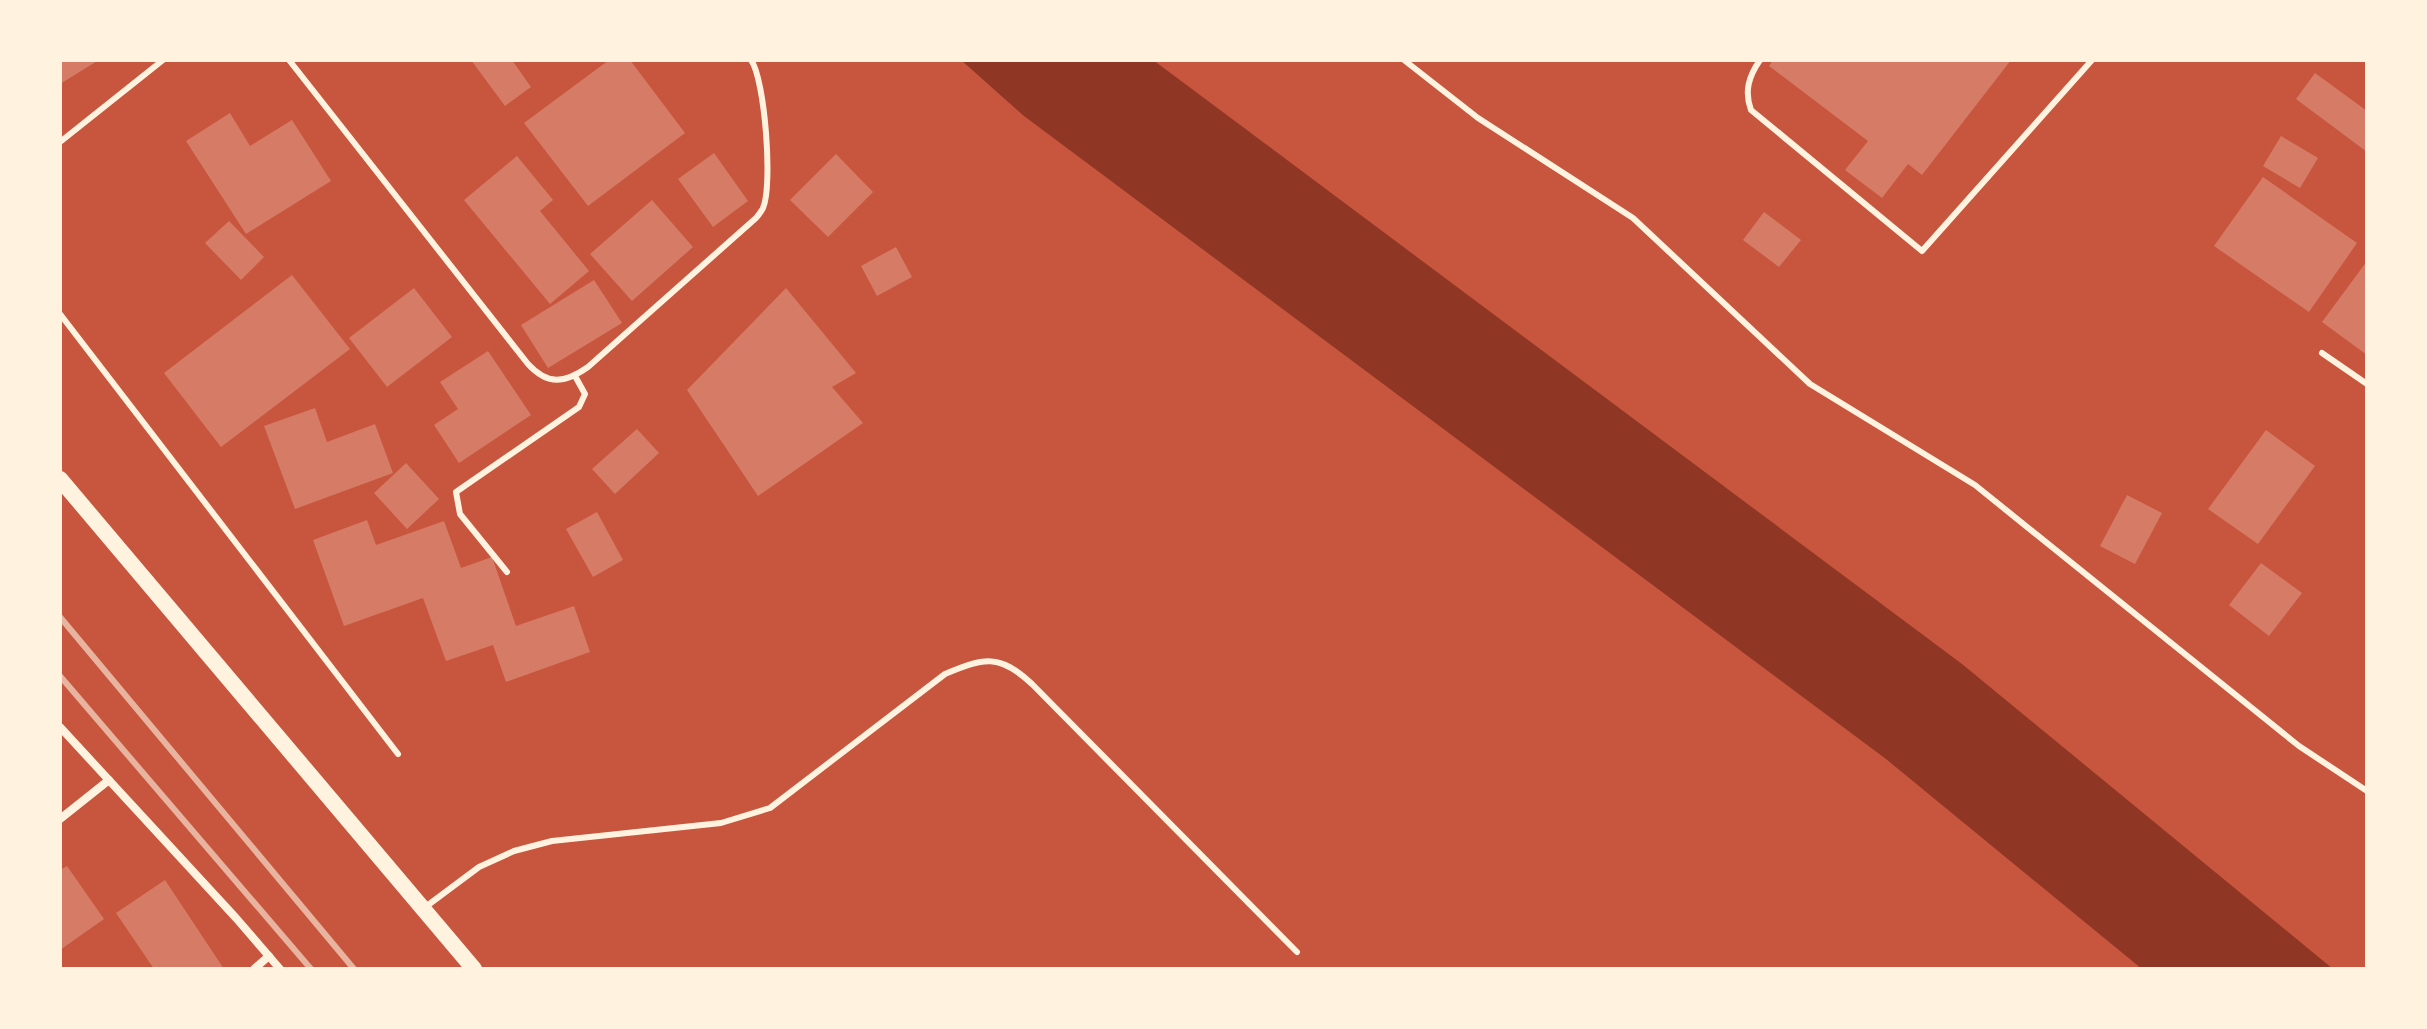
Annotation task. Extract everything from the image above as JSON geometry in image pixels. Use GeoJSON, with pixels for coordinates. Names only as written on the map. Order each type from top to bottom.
{"type":"FeatureCollection","features":[{"type":"Feature","properties":{"kind":"main road"},"geometry":{"type":"LineString","coordinates":[[60,479],[474,969]]}},
{"type":"Feature","properties":{"kind":"street"},"geometry":{"type":"LineString","coordinates":[[60,727],[280,969]]}},
{"type":"Feature","properties":{"kind":"street"},"geometry":{"type":"LineString","coordinates":[[60,819],[109,780]]}},
{"type":"Feature","properties":{"kind":"street"},"geometry":{"type":"LineString","coordinates":[[254,969],[269,956]]}},
{"type":"Feature","properties":{"kind":"lane"},"geometry":{"type":"LineString","coordinates":[[60,142],[163,60]]}},
{"type":"Feature","properties":{"kind":"lane"},"geometry":{"type":"LineString","coordinates":[[289,60],[528,364],[539,376],[549,380],[575,376],[756,218],[763,208],[767,192],[765,117],[757,68],[751,60]]}},
{"type":"Feature","properties":{"kind":"lane"},"geometry":{"type":"LineString","coordinates":[[1404,60],[1478,118],[1633,218],[1810,384],[1975,485],[2299,746],[2367,791]]}},
{"type":"Feature","properties":{"kind":"lane"},"geometry":{"type":"LineString","coordinates":[[1760,60],[1748,85],[1747,98],[1751,110],[1922,251],[2092,60]]}},
{"type":"Feature","properties":{"kind":"lane"},"geometry":{"type":"LineString","coordinates":[[60,314],[398,754]]}},
{"type":"Feature","properties":{"kind":"lane"},"geometry":{"type":"LineString","coordinates":[[2322,353],[2367,384]]}},
{"type":"Feature","properties":{"kind":"lane"},"geometry":{"type":"LineString","coordinates":[[507,572],[460,514],[456,492],[579,407],[585,394],[575,376]]}},
{"type":"Feature","properties":{"kind":"lane"},"geometry":{"type":"LineString","coordinates":[[424,908],[479,867],[514,851],[552,841],[721,823],[770,808],[945,674],[978,661],[999,661],[1015,667],[1297,952]]}},
{"type":"Feature","properties":{"kind":"shaded area"},"geometry":{"type":"Polygon","coordinates":[[[961,60],[1153,60],[1962,664],[2333,969],[2142,969],[1886,759],[1024,116],[961,60]]]}},
{"type":"Feature","properties":{"kind":"building"},"geometry":{"type":"Polygon","coordinates":[[[60,60],[99,60],[60,84],[60,60]]]}},
{"type":"Feature","properties":{"kind":"building"},"geometry":{"type":"Polygon","coordinates":[[[471,60],[512,60],[531,87],[505,106],[471,60]]]}},
{"type":"Feature","properties":{"kind":"building"},"geometry":{"type":"Polygon","coordinates":[[[609,60],[630,60],[685,133],[588,206],[524,123],[609,60]]]}},
{"type":"Feature","properties":{"kind":"building"},"geometry":{"type":"Polygon","coordinates":[[[1773,60],[2011,60],[1922,175],[1908,164],[1882,198],[1845,170],[1868,141],[1769,66],[1773,60]]]}},
{"type":"Feature","properties":{"kind":"building"},"geometry":{"type":"Polygon","coordinates":[[[2315,73],[2367,111],[2367,152],[2296,99],[2315,73]]]}},
{"type":"Feature","properties":{"kind":"building"},"geometry":{"type":"Polygon","coordinates":[[[230,113],[250,146],[292,120],[331,181],[246,234],[186,141],[230,113]]]}},
{"type":"Feature","properties":{"kind":"building"},"geometry":{"type":"Polygon","coordinates":[[[2281,136],[2318,158],[2300,188],[2263,166],[2281,136]]]}},
{"type":"Feature","properties":{"kind":"building"},"geometry":{"type":"Polygon","coordinates":[[[714,153],[748,201],[713,227],[678,179],[714,153]]]}},
{"type":"Feature","properties":{"kind":"building"},"geometry":{"type":"Polygon","coordinates":[[[836,154],[873,192],[828,237],[790,200],[836,154]]]}},
{"type":"Feature","properties":{"kind":"building"},"geometry":{"type":"Polygon","coordinates":[[[517,156],[553,200],[540,211],[589,271],[550,304],[464,200],[517,156]]]}},
{"type":"Feature","properties":{"kind":"building"},"geometry":{"type":"Polygon","coordinates":[[[2263,177],[2357,243],[2309,312],[2214,246],[2263,177]]]}},
{"type":"Feature","properties":{"kind":"building"},"geometry":{"type":"Polygon","coordinates":[[[652,200],[693,247],[632,301],[590,254],[652,200]]]}},
{"type":"Feature","properties":{"kind":"building"},"geometry":{"type":"Polygon","coordinates":[[[1764,212],[1801,240],[1779,267],[1743,240],[1764,212]]]}},
{"type":"Feature","properties":{"kind":"building"},"geometry":{"type":"Polygon","coordinates":[[[229,221],[264,257],[241,280],[205,243],[229,221]]]}},
{"type":"Feature","properties":{"kind":"building"},"geometry":{"type":"Polygon","coordinates":[[[896,247],[912,277],[877,296],[861,266],[896,247]]]}},
{"type":"Feature","properties":{"kind":"building"},"geometry":{"type":"Polygon","coordinates":[[[2367,261],[2367,355],[2322,322],[2367,261]]]}},
{"type":"Feature","properties":{"kind":"building"},"geometry":{"type":"Polygon","coordinates":[[[292,275],[350,349],[221,447],[164,373],[292,275]]]}},
{"type":"Feature","properties":{"kind":"building"},"geometry":{"type":"Polygon","coordinates":[[[594,280],[622,323],[548,368],[521,325],[594,280]]]}},
{"type":"Feature","properties":{"kind":"building"},"geometry":{"type":"Polygon","coordinates":[[[414,288],[452,337],[387,387],[349,338],[414,288]]]}},
{"type":"Feature","properties":{"kind":"building"},"geometry":{"type":"Polygon","coordinates":[[[786,288],[856,373],[832,387],[863,423],[758,496],[687,390],[786,288]]]}},
{"type":"Feature","properties":{"kind":"building"},"geometry":{"type":"Polygon","coordinates":[[[488,351],[531,415],[459,463],[434,425],[458,409],[440,382],[488,351]]]}},
{"type":"Feature","properties":{"kind":"building"},"geometry":{"type":"Polygon","coordinates":[[[315,408],[327,442],[375,424],[393,473],[295,509],[264,426],[315,408]]]}},
{"type":"Feature","properties":{"kind":"building"},"geometry":{"type":"Polygon","coordinates":[[[637,429],[659,453],[615,494],[592,469],[637,429]]]}},
{"type":"Feature","properties":{"kind":"building"},"geometry":{"type":"Polygon","coordinates":[[[2266,430],[2315,466],[2258,544],[2208,509],[2266,430]]]}},
{"type":"Feature","properties":{"kind":"building"},"geometry":{"type":"Polygon","coordinates":[[[406,463],[439,499],[407,529],[374,493],[406,463]]]}},
{"type":"Feature","properties":{"kind":"building"},"geometry":{"type":"Polygon","coordinates":[[[2127,495],[2162,513],[2135,564],[2100,546],[2127,495]]]}},
{"type":"Feature","properties":{"kind":"building"},"geometry":{"type":"Polygon","coordinates":[[[597,512],[623,560],[593,577],[566,529],[597,512]]]}},
{"type":"Feature","properties":{"kind":"building"},"geometry":{"type":"Polygon","coordinates":[[[367,520],[376,545],[444,521],[461,568],[492,557],[516,626],[574,606],[590,652],[506,682],[493,645],[446,661],[423,598],[344,626],[313,540],[367,520]]]}},
{"type":"Feature","properties":{"kind":"building"},"geometry":{"type":"Polygon","coordinates":[[[2261,563],[2302,593],[2269,636],[2229,605],[2261,563]]]}},
{"type":"Feature","properties":{"kind":"building"},"geometry":{"type":"Polygon","coordinates":[[[67,866],[104,919],[60,950],[60,870],[67,866]]]}},
{"type":"Feature","properties":{"kind":"building"},"geometry":{"type":"Polygon","coordinates":[[[165,880],[224,969],[154,969],[116,913],[165,880]]]}},
{"type":"Feature","properties":{"kind":"railway"},"geometry":{"type":"LineString","coordinates":[[60,617],[354,969]]}},
{"type":"Feature","properties":{"kind":"railway"},"geometry":{"type":"LineString","coordinates":[[60,676],[311,969]]}}]}
